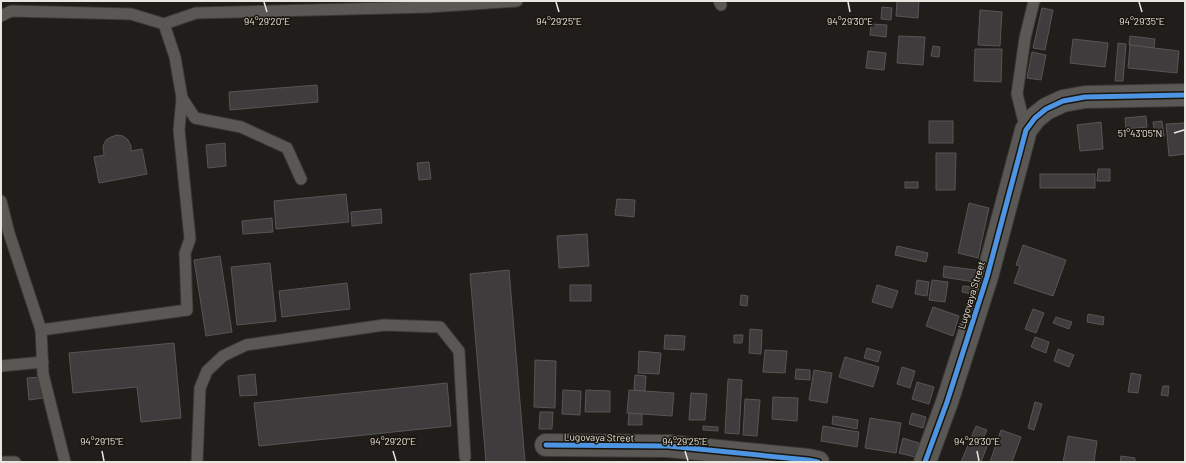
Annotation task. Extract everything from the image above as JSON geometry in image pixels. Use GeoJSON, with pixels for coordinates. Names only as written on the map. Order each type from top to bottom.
{"type":"FeatureCollection","features":[{"type":"Feature","properties":{"kind":"street"},"geometry":{"type":"LineString","coordinates":[[1026,130],[1035,118],[1046,109],[1063,100],[1085,97],[1185,95]]}},
{"type":"Feature","properties":{"kind":"street","name":"Lugovaya Street"},"geometry":{"type":"LineString","coordinates":[[925,462],[947,402],[987,277],[1026,130]]}},
{"type":"Feature","properties":{"kind":"street","name":"Lugovaya Street"},"geometry":{"type":"LineString","coordinates":[[546,445],[668,446],[818,462]]}},
{"type":"Feature","properties":{"kind":"lane"},"geometry":{"type":"LineString","coordinates":[[4,13],[131,14],[164,24],[196,13],[429,8],[517,1]]}},
{"type":"Feature","properties":{"kind":"lane"},"geometry":{"type":"LineString","coordinates":[[1026,130],[1017,94],[1025,38],[1034,1]]}},
{"type":"Feature","properties":{"kind":"lane"},"geometry":{"type":"LineString","coordinates":[[41,330],[187,310],[186,253],[190,239],[179,130],[182,98],[175,57],[164,24]]}},
{"type":"Feature","properties":{"kind":"lane"},"geometry":{"type":"LineString","coordinates":[[182,98],[195,118],[241,127],[287,148],[301,179]]}},
{"type":"Feature","properties":{"kind":"lane"},"geometry":{"type":"LineString","coordinates":[[1,201],[9,232],[41,330],[43,374],[65,462]]}},
{"type":"Feature","properties":{"kind":"lane"},"geometry":{"type":"LineString","coordinates":[[197,462],[200,388],[207,371],[223,356],[246,345],[384,325],[440,328],[459,351],[465,457]]}},
{"type":"Feature","properties":{"kind":"lane"},"geometry":{"type":"LineString","coordinates":[[1,366],[43,362]]}},
{"type":"Feature","properties":{"kind":"lane"},"geometry":{"type":"LineString","coordinates":[[4,462],[16,462]]}},
{"type":"Feature","properties":{"kind":"building"},"geometry":{"type":"Polygon","coordinates":[[[897,1],[919,1],[918,18],[896,16],[897,1]]]}},
{"type":"Feature","properties":{"kind":"building"},"geometry":{"type":"Polygon","coordinates":[[[882,7],[892,8],[891,20],[881,19],[882,7]]]}},
{"type":"Feature","properties":{"kind":"building"},"geometry":{"type":"Polygon","coordinates":[[[1042,8],[1053,10],[1045,50],[1033,48],[1042,8]]]}},
{"type":"Feature","properties":{"kind":"building"},"geometry":{"type":"Polygon","coordinates":[[[980,10],[1002,12],[1000,46],[978,45],[980,10]]]}},
{"type":"Feature","properties":{"kind":"building"},"geometry":{"type":"Polygon","coordinates":[[[871,24],[887,25],[886,37],[870,35],[871,24]]]}},
{"type":"Feature","properties":{"kind":"building"},"geometry":{"type":"Polygon","coordinates":[[[899,36],[925,37],[923,65],[897,63],[899,36]]]}},
{"type":"Feature","properties":{"kind":"building"},"geometry":{"type":"Polygon","coordinates":[[[1130,36],[1155,39],[1154,48],[1129,45],[1130,36]]]}},
{"type":"Feature","properties":{"kind":"building"},"geometry":{"type":"Polygon","coordinates":[[[1073,39],[1108,43],[1105,67],[1070,63],[1073,39]]]}},
{"type":"Feature","properties":{"kind":"building"},"geometry":{"type":"Polygon","coordinates":[[[1118,43],[1126,44],[1123,81],[1115,81],[1118,43]]]}},
{"type":"Feature","properties":{"kind":"building"},"geometry":{"type":"Polygon","coordinates":[[[1130,45],[1179,51],[1177,73],[1128,68],[1130,45]]]}},
{"type":"Feature","properties":{"kind":"building"},"geometry":{"type":"Polygon","coordinates":[[[933,46],[940,47],[939,57],[931,56],[933,46]]]}},
{"type":"Feature","properties":{"kind":"building"},"geometry":{"type":"Polygon","coordinates":[[[975,49],[1002,49],[1001,82],[974,81],[975,49]]]}},
{"type":"Feature","properties":{"kind":"building"},"geometry":{"type":"Polygon","coordinates":[[[868,51],[886,53],[884,70],[866,68],[868,51]]]}},
{"type":"Feature","properties":{"kind":"building"},"geometry":{"type":"Polygon","coordinates":[[[1032,52],[1046,55],[1041,80],[1027,78],[1032,52]]]}},
{"type":"Feature","properties":{"kind":"building"},"geometry":{"type":"Polygon","coordinates":[[[317,85],[318,102],[230,110],[229,92],[317,85]]]}},
{"type":"Feature","properties":{"kind":"building"},"geometry":{"type":"Polygon","coordinates":[[[1146,116],[1147,127],[1126,129],[1125,118],[1146,116]]]}},
{"type":"Feature","properties":{"kind":"building"},"geometry":{"type":"Polygon","coordinates":[[[929,121],[953,121],[953,143],[929,143],[929,121]]]}},
{"type":"Feature","properties":{"kind":"building"},"geometry":{"type":"Polygon","coordinates":[[[1162,121],[1164,136],[1155,137],[1153,122],[1162,121]]]}},
{"type":"Feature","properties":{"kind":"building"},"geometry":{"type":"Polygon","coordinates":[[[1101,122],[1103,149],[1080,151],[1077,125],[1101,122]]]}},
{"type":"Feature","properties":{"kind":"building"},"geometry":{"type":"Polygon","coordinates":[[[1185,123],[1185,154],[1169,156],[1166,124],[1185,123]]]}},
{"type":"Feature","properties":{"kind":"building"},"geometry":{"type":"Polygon","coordinates":[[[117,135],[123,136],[128,140],[131,146],[131,151],[142,149],[147,174],[99,183],[94,157],[104,155],[103,146],[106,140],[117,135]]]}},
{"type":"Feature","properties":{"kind":"building"},"geometry":{"type":"Polygon","coordinates":[[[225,143],[226,166],[208,168],[206,145],[225,143]]]}},
{"type":"Feature","properties":{"kind":"building"},"geometry":{"type":"Polygon","coordinates":[[[936,153],[956,153],[955,190],[936,190],[936,153]]]}},
{"type":"Feature","properties":{"kind":"building"},"geometry":{"type":"Polygon","coordinates":[[[429,162],[431,179],[419,180],[417,163],[429,162]]]}},
{"type":"Feature","properties":{"kind":"building"},"geometry":{"type":"Polygon","coordinates":[[[1098,169],[1110,169],[1110,181],[1097,181],[1098,169]]]}},
{"type":"Feature","properties":{"kind":"building"},"geometry":{"type":"Polygon","coordinates":[[[1040,174],[1095,174],[1095,188],[1040,188],[1040,174]]]}},
{"type":"Feature","properties":{"kind":"building"},"geometry":{"type":"Polygon","coordinates":[[[905,182],[918,182],[918,188],[905,188],[905,182]]]}},
{"type":"Feature","properties":{"kind":"building"},"geometry":{"type":"Polygon","coordinates":[[[346,194],[349,222],[276,229],[274,201],[346,194]]]}},
{"type":"Feature","properties":{"kind":"building"},"geometry":{"type":"Polygon","coordinates":[[[617,199],[635,200],[634,217],[615,215],[617,199]]]}},
{"type":"Feature","properties":{"kind":"building"},"geometry":{"type":"Polygon","coordinates":[[[969,203],[989,208],[978,258],[958,253],[969,203]]]}},
{"type":"Feature","properties":{"kind":"building"},"geometry":{"type":"Polygon","coordinates":[[[381,209],[382,223],[352,226],[351,212],[381,209]]]}},
{"type":"Feature","properties":{"kind":"building"},"geometry":{"type":"Polygon","coordinates":[[[272,218],[273,232],[243,234],[242,221],[272,218]]]}},
{"type":"Feature","properties":{"kind":"building"},"geometry":{"type":"Polygon","coordinates":[[[587,234],[589,266],[559,268],[557,236],[587,234]]]}},
{"type":"Feature","properties":{"kind":"building"},"geometry":{"type":"Polygon","coordinates":[[[1023,245],[1066,260],[1053,296],[1014,283],[1020,266],[1016,265],[1023,245]]]}},
{"type":"Feature","properties":{"kind":"building"},"geometry":{"type":"Polygon","coordinates":[[[897,246],[928,253],[926,262],[895,255],[897,246]]]}},
{"type":"Feature","properties":{"kind":"building"},"geometry":{"type":"Polygon","coordinates":[[[220,256],[232,332],[206,336],[194,260],[220,256]]]}},
{"type":"Feature","properties":{"kind":"building"},"geometry":{"type":"Polygon","coordinates":[[[270,263],[276,321],[237,325],[231,267],[270,263]]]}},
{"type":"Feature","properties":{"kind":"building"},"geometry":{"type":"Polygon","coordinates":[[[944,266],[976,270],[974,282],[943,277],[944,266]]]}},
{"type":"Feature","properties":{"kind":"building"},"geometry":{"type":"Polygon","coordinates":[[[509,270],[525,462],[486,462],[470,274],[509,270]]]}},
{"type":"Feature","properties":{"kind":"building"},"geometry":{"type":"Polygon","coordinates":[[[917,280],[929,282],[927,296],[915,294],[917,280]]]}},
{"type":"Feature","properties":{"kind":"building"},"geometry":{"type":"Polygon","coordinates":[[[932,280],[948,282],[945,302],[929,300],[932,280]]]}},
{"type":"Feature","properties":{"kind":"building"},"geometry":{"type":"Polygon","coordinates":[[[347,283],[350,309],[282,317],[279,291],[347,283]]]}},
{"type":"Feature","properties":{"kind":"building"},"geometry":{"type":"Polygon","coordinates":[[[570,285],[591,285],[591,301],[570,301],[570,285]]]}},
{"type":"Feature","properties":{"kind":"building"},"geometry":{"type":"Polygon","coordinates":[[[877,285],[898,291],[892,308],[872,302],[877,285]]]}},
{"type":"Feature","properties":{"kind":"building"},"geometry":{"type":"Polygon","coordinates":[[[963,286],[972,287],[971,294],[962,292],[963,286]]]}},
{"type":"Feature","properties":{"kind":"building"},"geometry":{"type":"Polygon","coordinates":[[[741,295],[748,296],[747,306],[740,305],[741,295]]]}},
{"type":"Feature","properties":{"kind":"building"},"geometry":{"type":"Polygon","coordinates":[[[933,307],[959,316],[953,336],[926,326],[933,307]]]}},
{"type":"Feature","properties":{"kind":"building"},"geometry":{"type":"Polygon","coordinates":[[[1033,309],[1044,313],[1036,333],[1025,329],[1033,309]]]}},
{"type":"Feature","properties":{"kind":"building"},"geometry":{"type":"Polygon","coordinates":[[[1088,314],[1104,317],[1103,325],[1087,322],[1088,314]]]}},
{"type":"Feature","properties":{"kind":"building"},"geometry":{"type":"Polygon","coordinates":[[[1056,317],[1072,322],[1069,329],[1053,323],[1056,317]]]}},
{"type":"Feature","properties":{"kind":"building"},"geometry":{"type":"Polygon","coordinates":[[[750,329],[762,330],[761,354],[749,353],[750,329]]]}},
{"type":"Feature","properties":{"kind":"building"},"geometry":{"type":"Polygon","coordinates":[[[665,335],[685,336],[684,350],[664,349],[665,335]]]}},
{"type":"Feature","properties":{"kind":"building"},"geometry":{"type":"Polygon","coordinates":[[[734,335],[743,335],[742,343],[734,343],[734,335]]]}},
{"type":"Feature","properties":{"kind":"building"},"geometry":{"type":"Polygon","coordinates":[[[1035,337],[1049,342],[1046,353],[1031,347],[1035,337]]]}},
{"type":"Feature","properties":{"kind":"building"},"geometry":{"type":"Polygon","coordinates":[[[174,343],[181,418],[141,422],[137,387],[73,393],[69,353],[174,343]]]}},
{"type":"Feature","properties":{"kind":"building"},"geometry":{"type":"Polygon","coordinates":[[[867,348],[881,352],[878,362],[864,358],[867,348]]]}},
{"type":"Feature","properties":{"kind":"building"},"geometry":{"type":"Polygon","coordinates":[[[1058,349],[1074,355],[1069,367],[1054,361],[1058,349]]]}},
{"type":"Feature","properties":{"kind":"building"},"geometry":{"type":"Polygon","coordinates":[[[765,350],[787,351],[785,373],[763,372],[765,350]]]}},
{"type":"Feature","properties":{"kind":"building"},"geometry":{"type":"Polygon","coordinates":[[[639,351],[661,353],[659,374],[638,373],[639,351]]]}},
{"type":"Feature","properties":{"kind":"building"},"geometry":{"type":"Polygon","coordinates":[[[845,357],[879,367],[873,387],[839,377],[845,357]]]}},
{"type":"Feature","properties":{"kind":"building"},"geometry":{"type":"Polygon","coordinates":[[[535,360],[556,361],[555,408],[534,407],[535,360]]]}},
{"type":"Feature","properties":{"kind":"building"},"geometry":{"type":"Polygon","coordinates":[[[902,367],[915,371],[910,388],[897,384],[902,367]]]}},
{"type":"Feature","properties":{"kind":"building"},"geometry":{"type":"Polygon","coordinates":[[[796,369],[810,370],[810,380],[795,379],[796,369]]]}},
{"type":"Feature","properties":{"kind":"building"},"geometry":{"type":"Polygon","coordinates":[[[814,370],[832,373],[827,403],[809,400],[814,370]]]}},
{"type":"Feature","properties":{"kind":"building"},"geometry":{"type":"Polygon","coordinates":[[[1131,373],[1141,375],[1138,393],[1128,392],[1131,373]]]}},
{"type":"Feature","properties":{"kind":"building"},"geometry":{"type":"Polygon","coordinates":[[[255,374],[257,395],[240,396],[238,376],[255,374]]]}},
{"type":"Feature","properties":{"kind":"building"},"geometry":{"type":"Polygon","coordinates":[[[635,375],[646,376],[645,391],[634,390],[635,375]]]}},
{"type":"Feature","properties":{"kind":"building"},"geometry":{"type":"Polygon","coordinates":[[[41,377],[43,398],[29,400],[27,378],[41,377]]]}},
{"type":"Feature","properties":{"kind":"building"},"geometry":{"type":"Polygon","coordinates":[[[728,379],[742,380],[739,434],[725,433],[728,379]]]}},
{"type":"Feature","properties":{"kind":"building"},"geometry":{"type":"Polygon","coordinates":[[[917,382],[934,387],[929,404],[912,399],[917,382]]]}},
{"type":"Feature","properties":{"kind":"building"},"geometry":{"type":"Polygon","coordinates":[[[447,383],[451,426],[259,446],[254,403],[447,383]]]}},
{"type":"Feature","properties":{"kind":"building"},"geometry":{"type":"Polygon","coordinates":[[[1163,386],[1169,386],[1168,396],[1161,395],[1163,386]]]}},
{"type":"Feature","properties":{"kind":"building"},"geometry":{"type":"Polygon","coordinates":[[[563,390],[581,391],[580,415],[562,414],[563,390]]]}},
{"type":"Feature","properties":{"kind":"building"},"geometry":{"type":"Polygon","coordinates":[[[586,390],[610,391],[610,412],[585,412],[586,390]]]}},
{"type":"Feature","properties":{"kind":"building"},"geometry":{"type":"Polygon","coordinates":[[[629,390],[674,393],[672,416],[627,413],[629,390]]]}},
{"type":"Feature","properties":{"kind":"building"},"geometry":{"type":"Polygon","coordinates":[[[691,393],[707,394],[705,420],[689,420],[691,393]]]}},
{"type":"Feature","properties":{"kind":"building"},"geometry":{"type":"Polygon","coordinates":[[[773,397],[798,398],[797,421],[772,419],[773,397]]]}},
{"type":"Feature","properties":{"kind":"building"},"geometry":{"type":"Polygon","coordinates":[[[745,399],[760,400],[757,436],[743,435],[745,399]]]}},
{"type":"Feature","properties":{"kind":"building"},"geometry":{"type":"Polygon","coordinates":[[[1035,402],[1042,404],[1034,430],[1028,428],[1035,402]]]}},
{"type":"Feature","properties":{"kind":"building"},"geometry":{"type":"Polygon","coordinates":[[[540,412],[553,412],[552,429],[539,429],[540,412]]]}},
{"type":"Feature","properties":{"kind":"building"},"geometry":{"type":"Polygon","coordinates":[[[629,413],[642,414],[642,425],[628,425],[629,413]]]}},
{"type":"Feature","properties":{"kind":"building"},"geometry":{"type":"Polygon","coordinates":[[[912,413],[926,417],[923,428],[909,424],[912,413]]]}},
{"type":"Feature","properties":{"kind":"building"},"geometry":{"type":"Polygon","coordinates":[[[833,416],[858,420],[857,429],[832,424],[833,416]]]}},
{"type":"Feature","properties":{"kind":"building"},"geometry":{"type":"Polygon","coordinates":[[[870,418],[901,423],[896,453],[865,448],[870,418]]]}},
{"type":"Feature","properties":{"kind":"building"},"geometry":{"type":"Polygon","coordinates":[[[703,426],[718,427],[718,431],[703,430],[703,426]]]}},
{"type":"Feature","properties":{"kind":"building"},"geometry":{"type":"Polygon","coordinates":[[[823,426],[859,432],[857,447],[821,441],[823,426]]]}},
{"type":"Feature","properties":{"kind":"building"},"geometry":{"type":"Polygon","coordinates":[[[976,426],[987,430],[982,441],[988,444],[981,462],[961,462],[976,426]]]}},
{"type":"Feature","properties":{"kind":"building"},"geometry":{"type":"Polygon","coordinates":[[[1001,430],[1021,437],[1012,462],[990,462],[1001,430]]]}},
{"type":"Feature","properties":{"kind":"building"},"geometry":{"type":"Polygon","coordinates":[[[1068,436],[1097,441],[1094,462],[1063,462],[1068,436]]]}},
{"type":"Feature","properties":{"kind":"building"},"geometry":{"type":"Polygon","coordinates":[[[903,438],[919,443],[915,457],[899,453],[903,438]]]}},
{"type":"Feature","properties":{"kind":"building"},"geometry":{"type":"Polygon","coordinates":[[[1121,456],[1135,458],[1135,462],[1120,462],[1121,456]]]}},
{"type":"Feature","properties":{"kind":"cycle path"},"geometry":{"type":"LineString","coordinates":[[925,462],[947,402],[987,277],[1026,130],[1035,118],[1046,109],[1063,101],[1085,97],[1185,95]]}},
{"type":"Feature","properties":{"kind":"cycle path"},"geometry":{"type":"LineString","coordinates":[[546,445],[668,446],[818,462]]}}]}
